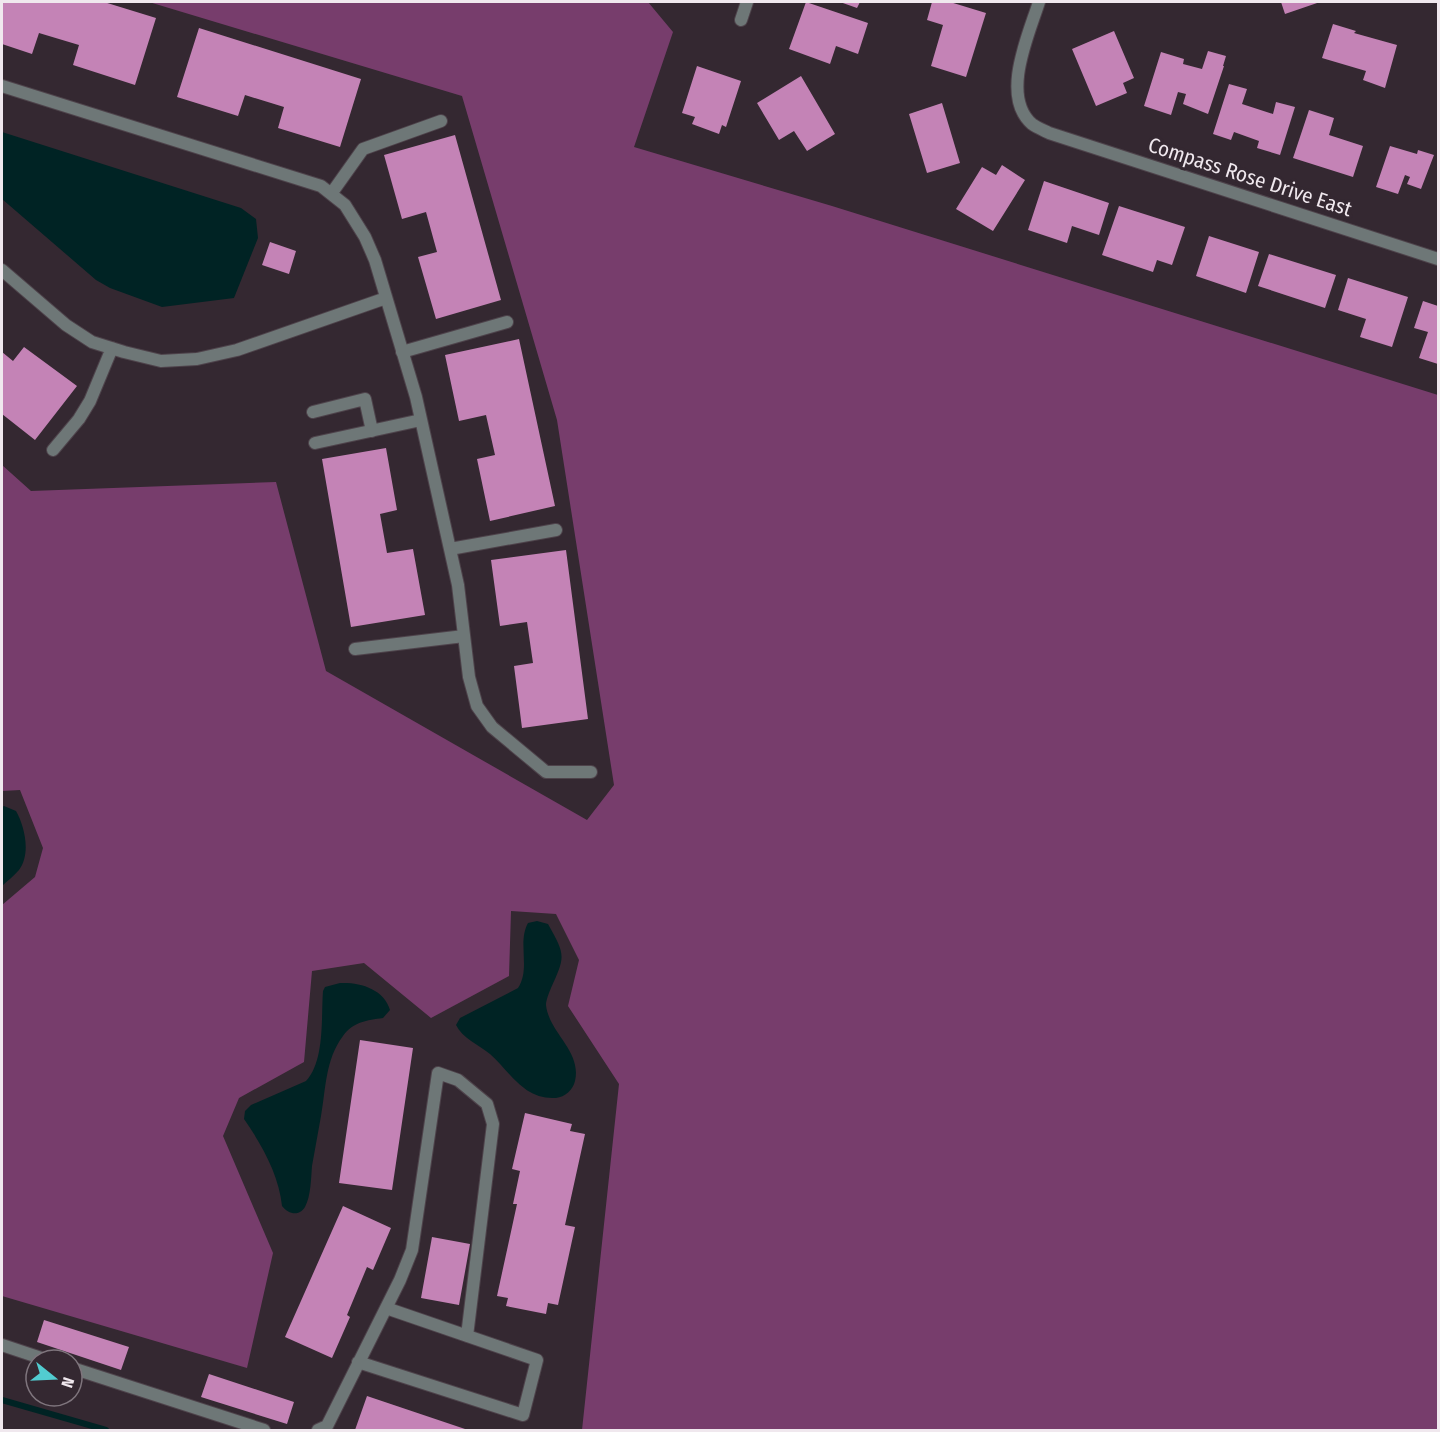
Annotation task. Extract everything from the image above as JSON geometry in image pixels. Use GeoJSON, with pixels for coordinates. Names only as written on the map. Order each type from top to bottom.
{"type":"FeatureCollection","features":[{"type":"Feature","properties":{"kind":"street"},"geometry":{"type":"LineString","coordinates":[[741,20],[747,2]]}},
{"type":"Feature","properties":{"kind":"street","name":"Compass Rose Drive East"},"geometry":{"type":"LineString","coordinates":[[1039,2],[1017,71],[1017,93],[1022,110],[1032,124],[1049,133],[1438,258]]}},
{"type":"Feature","properties":{"kind":"street"},"geometry":{"type":"LineString","coordinates":[[2,86],[321,186],[345,204],[365,237],[375,260],[421,420],[458,585],[469,677],[477,706],[492,727],[546,772],[591,772]]}},
{"type":"Feature","properties":{"kind":"street"},"geometry":{"type":"LineString","coordinates":[[331,194],[363,149],[441,120]]}},
{"type":"Feature","properties":{"kind":"street"},"geometry":{"type":"LineString","coordinates":[[2,270],[66,325],[92,342],[161,361],[197,359],[237,350],[386,298]]}},
{"type":"Feature","properties":{"kind":"street"},"geometry":{"type":"LineString","coordinates":[[402,352],[507,322]]}},
{"type":"Feature","properties":{"kind":"street"},"geometry":{"type":"LineString","coordinates":[[52,450],[79,419],[90,401],[112,348]]}},
{"type":"Feature","properties":{"kind":"street"},"geometry":{"type":"LineString","coordinates":[[313,412],[365,399],[372,431]]}},
{"type":"Feature","properties":{"kind":"street"},"geometry":{"type":"LineString","coordinates":[[315,443],[421,420]]}},
{"type":"Feature","properties":{"kind":"street"},"geometry":{"type":"LineString","coordinates":[[450,549],[556,530]]}},
{"type":"Feature","properties":{"kind":"street"},"geometry":{"type":"LineString","coordinates":[[355,649],[464,636]]}},
{"type":"Feature","properties":{"kind":"street"},"geometry":{"type":"LineString","coordinates":[[318,1431],[327,1426],[400,1280],[412,1250],[438,1073],[458,1080],[487,1104],[493,1124],[467,1336]]}},
{"type":"Feature","properties":{"kind":"street"},"geometry":{"type":"LineString","coordinates":[[358,1362],[523,1415],[537,1360],[386,1308]]}},
{"type":"Feature","properties":{"kind":"street"},"geometry":{"type":"LineString","coordinates":[[2,1345],[24,1352]]}},
{"type":"Feature","properties":{"kind":"street"},"geometry":{"type":"LineString","coordinates":[[84,1372],[264,1431]]}},
{"type":"Feature","properties":{"kind":"shaded area"},"geometry":{"type":"Polygon","coordinates":[[[149,2],[648,2],[673,32],[634,147],[832,206],[1438,395],[1438,1430],[582,1430],[619,1084],[568,1006],[579,960],[556,914],[511,911],[509,976],[431,1018],[364,963],[312,971],[304,1062],[239,1098],[223,1136],[273,1253],[247,1368],[2,1296],[2,905],[35,877],[43,848],[20,790],[2,791],[2,465],[31,491],[276,482],[326,671],[587,820],[614,785],[557,420],[462,96],[149,2]]]}},
{"type":"Feature","properties":{"kind":"shaded area"},"geometry":{"type":"Polygon","coordinates":[[[2,132],[241,208],[256,219],[258,238],[234,298],[162,307],[110,288],[96,280],[2,199],[2,132]]]}},
{"type":"Feature","properties":{"kind":"shaded area"},"geometry":{"type":"Polygon","coordinates":[[[2,807],[16,811],[24,832],[26,849],[23,864],[2,886],[2,807]]]}},
{"type":"Feature","properties":{"kind":"shaded area"},"geometry":{"type":"Polygon","coordinates":[[[537,921],[548,924],[562,955],[546,1005],[548,1015],[570,1051],[576,1070],[575,1081],[570,1090],[565,1095],[556,1098],[535,1095],[527,1090],[490,1054],[462,1034],[456,1025],[460,1018],[518,988],[524,972],[525,931],[528,923],[537,921]]]}},
{"type":"Feature","properties":{"kind":"shaded area"},"geometry":{"type":"Polygon","coordinates":[[[340,983],[370,988],[382,997],[390,1010],[383,1018],[366,1021],[351,1028],[337,1045],[327,1075],[308,1198],[303,1210],[294,1213],[282,1206],[273,1172],[257,1139],[244,1119],[245,1111],[251,1105],[306,1081],[312,1072],[319,1051],[323,991],[325,987],[340,983]]]}},
{"type":"Feature","properties":{"kind":"building"},"geometry":{"type":"Polygon","coordinates":[[[2,2],[104,2],[156,18],[135,85],[73,65],[79,45],[39,33],[32,54],[2,44],[2,2]]]}},
{"type":"Feature","properties":{"kind":"building"},"geometry":{"type":"Polygon","coordinates":[[[806,2],[868,23],[858,54],[836,46],[830,64],[789,49],[806,2]]]}},
{"type":"Feature","properties":{"kind":"building"},"geometry":{"type":"Polygon","coordinates":[[[840,2],[860,2],[857,8],[840,2]]]}},
{"type":"Feature","properties":{"kind":"building"},"geometry":{"type":"Polygon","coordinates":[[[932,2],[950,2],[986,13],[966,77],[931,66],[943,25],[927,20],[932,2]]]}},
{"type":"Feature","properties":{"kind":"building"},"geometry":{"type":"Polygon","coordinates":[[[1281,2],[1320,2],[1285,14],[1281,2]]]}},
{"type":"Feature","properties":{"kind":"building"},"geometry":{"type":"Polygon","coordinates":[[[1333,24],[1356,31],[1354,33],[1397,45],[1385,88],[1363,80],[1366,71],[1322,58],[1333,24]]]}},
{"type":"Feature","properties":{"kind":"building"},"geometry":{"type":"Polygon","coordinates":[[[199,28],[361,79],[340,147],[278,128],[284,107],[245,95],[238,116],[177,97],[199,28]]]}},
{"type":"Feature","properties":{"kind":"building"},"geometry":{"type":"Polygon","coordinates":[[[1114,31],[1134,78],[1123,83],[1127,93],[1096,106],[1072,49],[1114,31]]]}},
{"type":"Feature","properties":{"kind":"building"},"geometry":{"type":"Polygon","coordinates":[[[1208,51],[1226,56],[1208,114],[1183,104],[1186,94],[1178,92],[1171,115],[1144,106],[1161,52],[1184,59],[1183,64],[1202,69],[1208,51]]]}},
{"type":"Feature","properties":{"kind":"building"},"geometry":{"type":"Polygon","coordinates":[[[697,66],[741,81],[726,127],[722,125],[719,134],[692,124],[695,117],[682,113],[697,66]]]}},
{"type":"Feature","properties":{"kind":"building"},"geometry":{"type":"Polygon","coordinates":[[[801,76],[835,134],[807,151],[794,131],[779,140],[757,103],[801,76]]]}},
{"type":"Feature","properties":{"kind":"building"},"geometry":{"type":"Polygon","coordinates":[[[1229,84],[1247,89],[1242,104],[1273,114],[1276,102],[1295,107],[1280,155],[1257,148],[1259,141],[1234,132],[1231,140],[1213,134],[1229,84]]]}},
{"type":"Feature","properties":{"kind":"building"},"geometry":{"type":"Polygon","coordinates":[[[942,103],[960,163],[927,173],[909,114],[942,103]]]}},
{"type":"Feature","properties":{"kind":"building"},"geometry":{"type":"Polygon","coordinates":[[[1309,110],[1334,118],[1329,135],[1363,146],[1353,177],[1293,158],[1309,110]]]}},
{"type":"Feature","properties":{"kind":"building"},"geometry":{"type":"Polygon","coordinates":[[[455,135],[501,300],[436,319],[418,257],[437,252],[426,212],[402,219],[384,155],[455,135]]]}},
{"type":"Feature","properties":{"kind":"building"},"geometry":{"type":"Polygon","coordinates":[[[1390,146],[1417,154],[1418,150],[1434,155],[1421,189],[1407,184],[1410,177],[1405,175],[1398,194],[1376,187],[1390,146]]]}},
{"type":"Feature","properties":{"kind":"building"},"geometry":{"type":"Polygon","coordinates":[[[1002,165],[1025,180],[993,231],[956,209],[982,167],[996,175],[1002,165]]]}},
{"type":"Feature","properties":{"kind":"building"},"geometry":{"type":"Polygon","coordinates":[[[1044,181],[1109,203],[1099,235],[1072,226],[1067,243],[1028,230],[1044,181]]]}},
{"type":"Feature","properties":{"kind":"building"},"geometry":{"type":"Polygon","coordinates":[[[1119,206],[1185,227],[1172,265],[1157,260],[1153,272],[1102,255],[1119,206]]]}},
{"type":"Feature","properties":{"kind":"building"},"geometry":{"type":"Polygon","coordinates":[[[1209,236],[1259,252],[1246,293],[1196,276],[1209,236]]]}},
{"type":"Feature","properties":{"kind":"building"},"geometry":{"type":"Polygon","coordinates":[[[270,242],[296,251],[289,274],[262,265],[270,242]]]}},
{"type":"Feature","properties":{"kind":"building"},"geometry":{"type":"Polygon","coordinates":[[[1269,254],[1336,275],[1325,308],[1258,286],[1269,254]]]}},
{"type":"Feature","properties":{"kind":"building"},"geometry":{"type":"Polygon","coordinates":[[[1348,278],[1408,297],[1392,347],[1360,337],[1366,319],[1338,310],[1348,278]]]}},
{"type":"Feature","properties":{"kind":"building"},"geometry":{"type":"Polygon","coordinates":[[[1423,301],[1438,306],[1438,364],[1419,358],[1428,332],[1414,328],[1423,301]]]}},
{"type":"Feature","properties":{"kind":"building"},"geometry":{"type":"Polygon","coordinates":[[[519,339],[555,506],[490,521],[477,459],[495,455],[486,415],[459,421],[445,355],[519,339]]]}},
{"type":"Feature","properties":{"kind":"building"},"geometry":{"type":"Polygon","coordinates":[[[24,347],[77,386],[35,440],[2,414],[2,352],[13,361],[24,347]]]}},
{"type":"Feature","properties":{"kind":"building"},"geometry":{"type":"Polygon","coordinates":[[[386,448],[397,510],[380,514],[387,553],[413,549],[425,615],[351,627],[322,459],[386,448]]]}},
{"type":"Feature","properties":{"kind":"building"},"geometry":{"type":"Polygon","coordinates":[[[566,550],[588,719],[522,728],[514,666],[533,663],[527,622],[500,626],[491,560],[566,550]]]}},
{"type":"Feature","properties":{"kind":"building"},"geometry":{"type":"Polygon","coordinates":[[[360,1040],[413,1048],[392,1190],[339,1183],[360,1040]]]}},
{"type":"Feature","properties":{"kind":"building"},"geometry":{"type":"Polygon","coordinates":[[[525,1113],[572,1124],[570,1131],[585,1134],[565,1225],[575,1227],[558,1305],[548,1303],[546,1314],[506,1306],[508,1298],[497,1296],[517,1204],[513,1204],[520,1171],[512,1169],[525,1113]]]}},
{"type":"Feature","properties":{"kind":"building"},"geometry":{"type":"Polygon","coordinates":[[[343,1206],[391,1228],[373,1270],[367,1267],[347,1315],[350,1317],[332,1358],[285,1337],[343,1206]]]}},
{"type":"Feature","properties":{"kind":"building"},"geometry":{"type":"Polygon","coordinates":[[[432,1237],[470,1244],[459,1305],[421,1298],[432,1237]]]}},
{"type":"Feature","properties":{"kind":"building"},"geometry":{"type":"Polygon","coordinates":[[[44,1320],[129,1347],[121,1370],[84,1358],[84,1348],[55,1348],[37,1342],[44,1320]]]}},
{"type":"Feature","properties":{"kind":"building"},"geometry":{"type":"Polygon","coordinates":[[[209,1374],[294,1402],[287,1424],[201,1397],[209,1374]]]}},
{"type":"Feature","properties":{"kind":"building"},"geometry":{"type":"Polygon","coordinates":[[[367,1396],[468,1430],[355,1430],[367,1396]]]}},
{"type":"Feature","properties":{"kind":"waterway"},"geometry":{"type":"LineString","coordinates":[[2,1400],[106,1430]]}}]}
